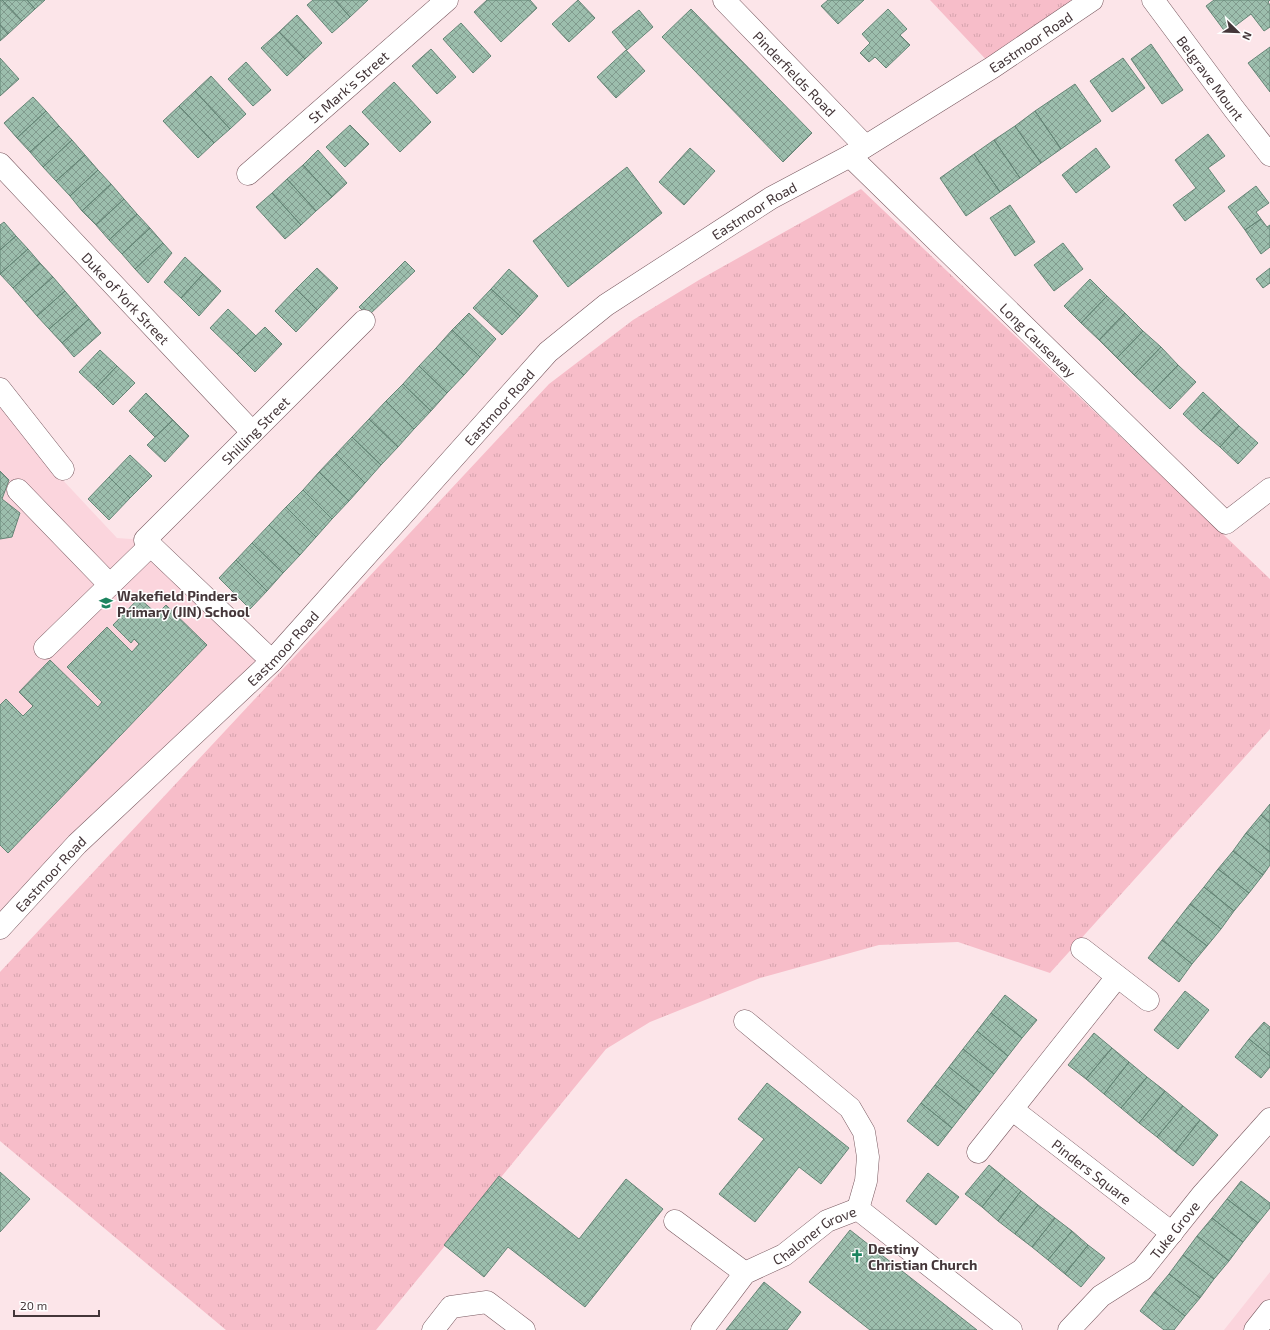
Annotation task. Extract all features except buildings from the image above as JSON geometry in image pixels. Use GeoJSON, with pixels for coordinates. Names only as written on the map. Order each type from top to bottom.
{"type":"FeatureCollection","features":[{"type":"Feature","properties":{"kind":"street","name":"St Mark's Street"},"geometry":{"type":"LineString","coordinates":[[248,174],[447,0]]}},
{"type":"Feature","properties":{"kind":"street","name":"Pinderfields Road"},"geometry":{"type":"LineString","coordinates":[[724,0],[857,151]]}},
{"type":"Feature","properties":{"kind":"street","name":"Eastmoor Road"},"geometry":{"type":"LineString","coordinates":[[1,926],[77,844],[272,661],[548,352],[606,305],[672,262],[771,198],[857,151],[993,67],[1092,0]]}},
{"type":"Feature","properties":{"kind":"street","name":"Belgrave Mount"},"geometry":{"type":"LineString","coordinates":[[1153,0],[1270,155]]}},
{"type":"Feature","properties":{"kind":"street","name":"Long Causeway"},"geometry":{"type":"LineString","coordinates":[[857,151],[1226,523],[1270,488]]}},
{"type":"Feature","properties":{"kind":"street","name":"Duke of York Street"},"geometry":{"type":"LineString","coordinates":[[0,164],[252,432]]}},
{"type":"Feature","properties":{"kind":"street","name":"Shilling Street"},"geometry":{"type":"LineString","coordinates":[[45,648],[110,586],[148,542],[252,432],[364,320]]}},
{"type":"Feature","properties":{"kind":"street"},"geometry":{"type":"LineString","coordinates":[[0,389],[63,469]]}},
{"type":"Feature","properties":{"kind":"street"},"geometry":{"type":"LineString","coordinates":[[18,490],[110,586]]}},
{"type":"Feature","properties":{"kind":"street"},"geometry":{"type":"LineString","coordinates":[[148,542],[272,661]]}},
{"type":"Feature","properties":{"kind":"street"},"geometry":{"type":"LineString","coordinates":[[1082,949],[1148,1000]]}},
{"type":"Feature","properties":{"kind":"street"},"geometry":{"type":"LineString","coordinates":[[978,1152],[1013,1110],[1117,977]]}},
{"type":"Feature","properties":{"kind":"street"},"geometry":{"type":"LineString","coordinates":[[745,1021],[850,1108],[864,1132],[868,1157],[866,1181],[858,1209]]}},
{"type":"Feature","properties":{"kind":"street","name":"Pinders Square"},"geometry":{"type":"LineString","coordinates":[[1013,1110],[1172,1232]]}},
{"type":"Feature","properties":{"kind":"street","name":"Tuke Grove"},"geometry":{"type":"LineString","coordinates":[[1069,1330],[1101,1296],[1142,1270],[1202,1195],[1270,1119]]}},
{"type":"Feature","properties":{"kind":"street","name":"Chaloner Grove"},"geometry":{"type":"LineString","coordinates":[[702,1330],[745,1273],[784,1255],[827,1221],[858,1209],[1011,1330]]}},
{"type":"Feature","properties":{"kind":"street"},"geometry":{"type":"LineString","coordinates":[[675,1221],[745,1273]]}},
{"type":"Feature","properties":{"kind":"street"},"geometry":{"type":"LineString","coordinates":[[433,1330],[452,1307],[487,1302],[524,1330]]}},
{"type":"Feature","properties":{"kind":"street"},"geometry":{"type":"LineString","coordinates":[[1255,1330],[1270,1311]]}},
{"type":"Feature","properties":{"kind":"shaded area","name":"Wakefield Pinders Primary (JIN) School"},"geometry":{"type":"Polygon","coordinates":[[[0,389],[59,476],[117,538],[145,540],[272,661],[0,928],[0,389]]]}},
{"type":"Feature","properties":{"kind":"shaded area"},"geometry":{"type":"Polygon","coordinates":[[[1270,1272],[1270,1330],[1224,1330],[1270,1272]]]}},
{"type":"Feature","properties":{"kind":"green space"},"geometry":{"type":"Polygon","coordinates":[[[930,0],[1092,0],[993,67],[930,0]]]}},
{"type":"Feature","properties":{"kind":"green space"},"geometry":{"type":"Polygon","coordinates":[[[861,189],[1270,579],[1270,729],[1050,973],[958,942],[879,945],[760,978],[650,1022],[606,1049],[376,1330],[226,1330],[0,1141],[0,972],[549,384],[633,320],[699,280],[861,189]]]}},
{"type":"Feature","properties":{"kind":"place","name":"Wakefield Pinders Primary (JIN) School"},"geometry":{"type":"Point","coordinates":[106,603]}},
{"type":"Feature","properties":{"kind":"place","name":"Destiny Christian Church"},"geometry":{"type":"Point","coordinates":[857,1256]}}]}
